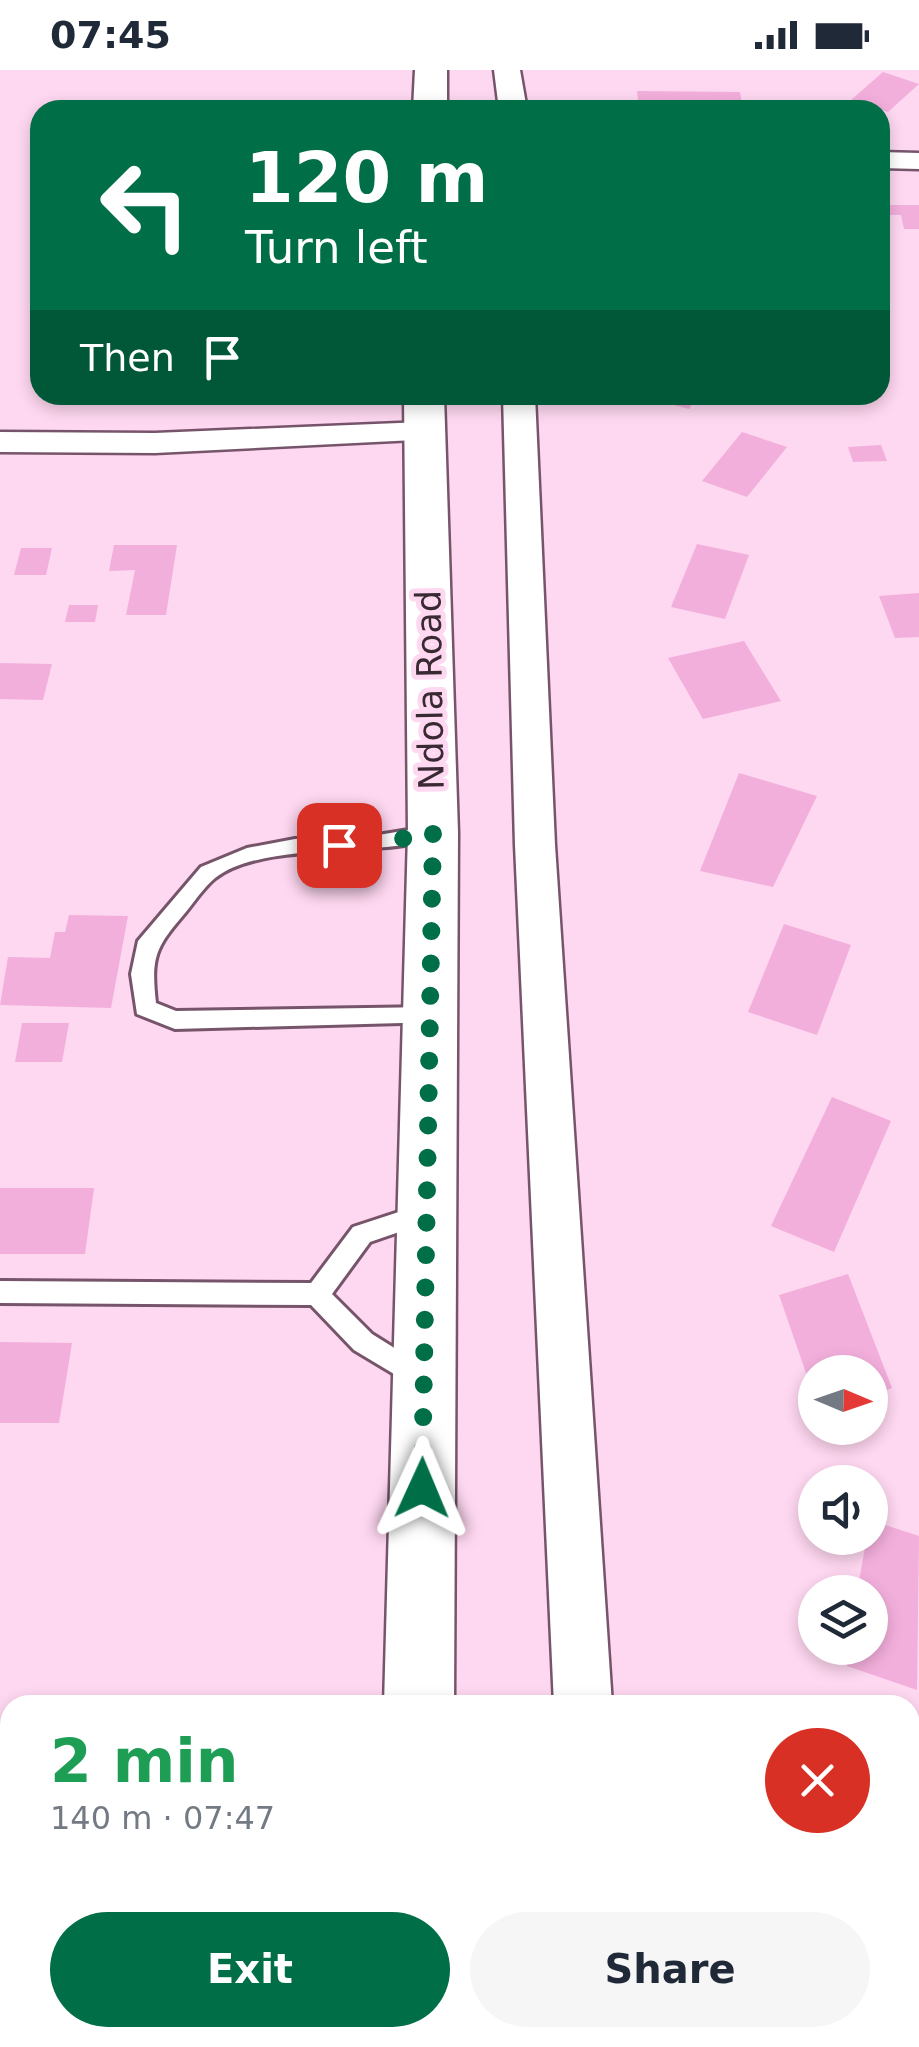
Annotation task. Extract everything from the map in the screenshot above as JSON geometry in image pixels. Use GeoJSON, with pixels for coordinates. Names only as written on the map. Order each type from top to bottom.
{"type":"FeatureCollection","features":[{"type":"Feature","properties":{"kind":"main road"},"geometry":{"type":"LineString","coordinates":[[430,70],[430,100]]}},
{"type":"Feature","properties":{"kind":"main road","name":"Ndola Road"},"geometry":{"type":"LineString","coordinates":[[418,1695],[433,832],[424,413]]}},
{"type":"Feature","properties":{"kind":"street"},"geometry":{"type":"LineString","coordinates":[[508,70],[511,100]]}},
{"type":"Feature","properties":{"kind":"street"},"geometry":{"type":"LineString","coordinates":[[890,160],[919,161]]}},
{"type":"Feature","properties":{"kind":"street"},"geometry":{"type":"LineString","coordinates":[[519,405],[535,845],[583,1695]]}},
{"type":"Feature","properties":{"kind":"street"},"geometry":{"type":"LineString","coordinates":[[0,442],[155,442],[424,413]]}},
{"type":"Feature","properties":{"kind":"lane"},"geometry":{"type":"LineString","coordinates":[[431,1016],[175,1020],[145,1008],[142,974],[149,941],[208,872],[247,856],[296,848],[378,844],[433,832]]}},
{"type":"Feature","properties":{"kind":"lane"},"geometry":{"type":"LineString","coordinates":[[317,1294],[362,1234],[426,1213]]}},
{"type":"Feature","properties":{"kind":"lane"},"geometry":{"type":"LineString","coordinates":[[0,1292],[317,1294]]}},
{"type":"Feature","properties":{"kind":"lane"},"geometry":{"type":"LineString","coordinates":[[317,1294],[332,1316],[361,1344],[423,1380]]}},
{"type":"Feature","properties":{"kind":"building"},"geometry":{"type":"Polygon","coordinates":[[[883,72],[919,84],[890,110],[890,100],[851,100],[883,72]]]}},
{"type":"Feature","properties":{"kind":"building"},"geometry":{"type":"Polygon","coordinates":[[[637,91],[740,92],[741,100],[638,100],[637,91]]]}},
{"type":"Feature","properties":{"kind":"building"},"geometry":{"type":"Polygon","coordinates":[[[890,205],[919,205],[919,229],[904,229],[901,215],[890,215],[890,205]]]}},
{"type":"Feature","properties":{"kind":"building"},"geometry":{"type":"Polygon","coordinates":[[[742,432],[787,447],[747,497],[702,481],[742,432]]]}},
{"type":"Feature","properties":{"kind":"building"},"geometry":{"type":"Polygon","coordinates":[[[881,445],[887,461],[853,462],[848,447],[881,445]]]}},
{"type":"Feature","properties":{"kind":"building"},"geometry":{"type":"Polygon","coordinates":[[[697,544],[749,555],[725,619],[671,607],[697,544]]]}},
{"type":"Feature","properties":{"kind":"building"},"geometry":{"type":"Polygon","coordinates":[[[114,545],[177,545],[166,615],[126,615],[135,570],[109,571],[114,545]]]}},
{"type":"Feature","properties":{"kind":"building"},"geometry":{"type":"Polygon","coordinates":[[[21,548],[52,548],[46,575],[14,575],[21,548]]]}},
{"type":"Feature","properties":{"kind":"building"},"geometry":{"type":"Polygon","coordinates":[[[919,593],[919,637],[895,638],[879,596],[919,593]]]}},
{"type":"Feature","properties":{"kind":"building"},"geometry":{"type":"Polygon","coordinates":[[[69,605],[98,605],[95,622],[65,622],[69,605]]]}},
{"type":"Feature","properties":{"kind":"building"},"geometry":{"type":"Polygon","coordinates":[[[744,641],[781,701],[703,719],[668,658],[744,641]]]}},
{"type":"Feature","properties":{"kind":"building"},"geometry":{"type":"Polygon","coordinates":[[[0,663],[52,664],[43,700],[0,699],[0,663]]]}},
{"type":"Feature","properties":{"kind":"building"},"geometry":{"type":"Polygon","coordinates":[[[739,773],[817,796],[773,887],[700,871],[739,773]]]}},
{"type":"Feature","properties":{"kind":"building"},"geometry":{"type":"Polygon","coordinates":[[[69,915],[128,916],[111,1008],[0,1005],[8,957],[50,958],[55,932],[65,932],[69,915]]]}},
{"type":"Feature","properties":{"kind":"building"},"geometry":{"type":"Polygon","coordinates":[[[784,924],[851,945],[817,1035],[748,1012],[784,924]]]}},
{"type":"Feature","properties":{"kind":"building"},"geometry":{"type":"Polygon","coordinates":[[[22,1023],[69,1023],[62,1062],[15,1062],[22,1023]]]}},
{"type":"Feature","properties":{"kind":"building"},"geometry":{"type":"Polygon","coordinates":[[[832,1097],[891,1121],[834,1252],[771,1226],[832,1097]]]}},
{"type":"Feature","properties":{"kind":"building"},"geometry":{"type":"Polygon","coordinates":[[[0,1188],[94,1188],[85,1254],[0,1254],[0,1188]]]}},
{"type":"Feature","properties":{"kind":"building"},"geometry":{"type":"Polygon","coordinates":[[[848,1274],[879,1355],[800,1355],[779,1295],[848,1274]]]}},
{"type":"Feature","properties":{"kind":"building"},"geometry":{"type":"Polygon","coordinates":[[[0,1342],[72,1343],[59,1423],[0,1423],[0,1342]]]}},
{"type":"Feature","properties":{"kind":"building"},"geometry":{"type":"Polygon","coordinates":[[[888,1526],[919,1536],[917,1690],[847,1666],[888,1665],[888,1575],[860,1575],[864,1555],[888,1555],[888,1526]]]}},
{"type":"Feature","properties":{"kind":"route"},"geometry":{"type":"LineString","coordinates":[[339,845],[378,844],[433,832],[422,1488]]}}]}
